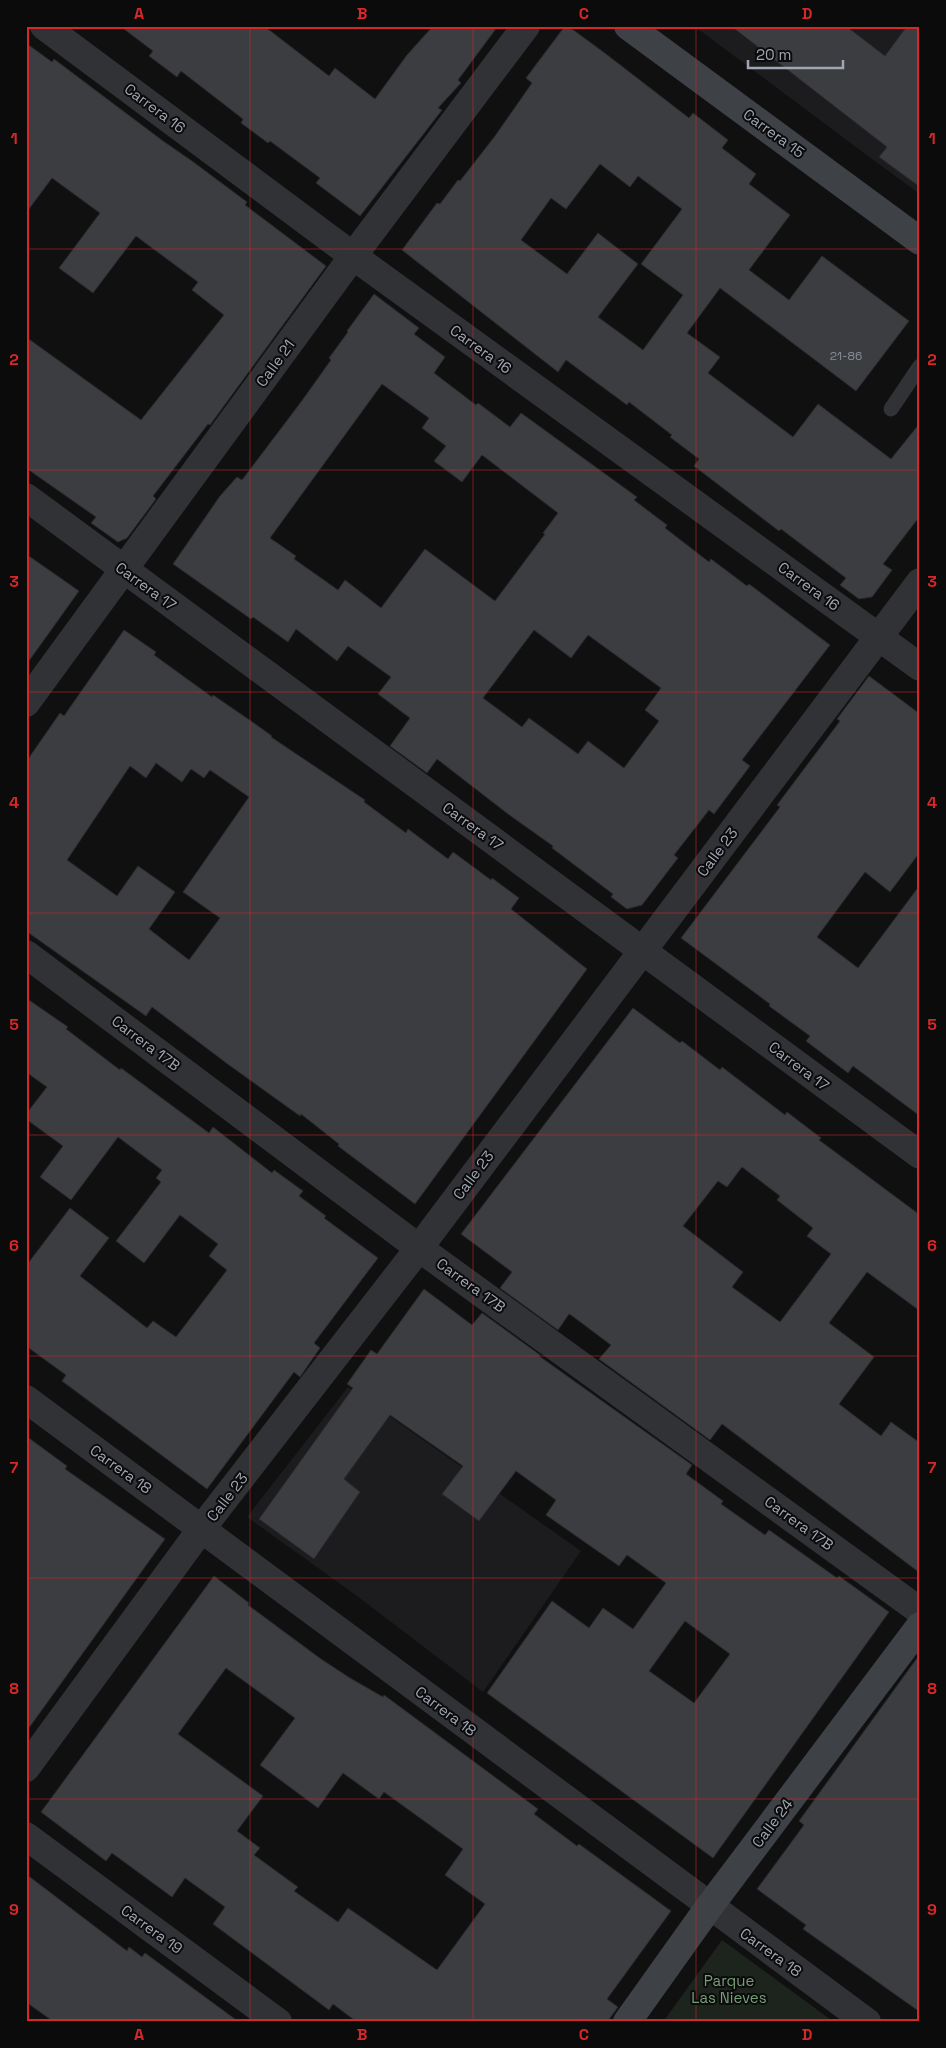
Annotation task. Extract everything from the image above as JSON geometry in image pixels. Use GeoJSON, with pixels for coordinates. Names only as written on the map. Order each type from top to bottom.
{"type":"FeatureCollection","features":[{"type":"Feature","properties":{"kind":"street","name":"Carrera 16"},"geometry":{"type":"LineString","coordinates":[[44,26],[353,256],[920,667]]}},
{"type":"Feature","properties":{"kind":"street","name":"Calle 21"},"geometry":{"type":"LineString","coordinates":[[26,702],[353,256],[526,26]]}},
{"type":"Feature","properties":{"kind":"street","name":"Carrera 15"},"geometry":{"type":"LineString","coordinates":[[628,26],[920,241]]}},
{"type":"Feature","properties":{"kind":"street","name":"Carrera 17"},"geometry":{"type":"LineString","coordinates":[[26,497],[920,1155]]}},
{"type":"Feature","properties":{"kind":"street","name":"Calle 23"},"geometry":{"type":"LineString","coordinates":[[26,1768],[202,1528],[419,1248],[920,582]]}},
{"type":"Feature","properties":{"kind":"street","name":"Carrera 17B"},"geometry":{"type":"LineString","coordinates":[[26,954],[419,1248],[920,1611]]}},
{"type":"Feature","properties":{"kind":"street","name":"Carrera 18"},"geometry":{"type":"LineString","coordinates":[[26,1399],[202,1528],[709,1907],[867,2022]]}},
{"type":"Feature","properties":{"kind":"street","name":"Calle 24"},"geometry":{"type":"LineString","coordinates":[[627,2022],[709,1907],[920,1626]]}},
{"type":"Feature","properties":{"kind":"street","name":"Carrera 19"},"geometry":{"type":"LineString","coordinates":[[26,1836],[278,2022]]}},
{"type":"Feature","properties":{"kind":"lane"},"geometry":{"type":"LineString","coordinates":[[891,409],[920,366]]}},
{"type":"Feature","properties":{"kind":"shaded area"},"geometry":{"type":"Polygon","coordinates":[[[694,26],[920,26],[920,194],[872,159],[694,26]]]}},
{"type":"Feature","properties":{"kind":"shaded area"},"geometry":{"type":"Polygon","coordinates":[[[348,1387],[581,1551],[483,1692],[357,1596],[247,1517],[348,1387]]]}},
{"type":"Feature","properties":{"kind":"green space","name":"Parque Las Nieves"},"geometry":{"type":"Polygon","coordinates":[[[722,1940],[834,2022],[663,2022],[722,1940]]]}},
{"type":"Feature","properties":{"kind":"building"},"geometry":{"type":"Polygon","coordinates":[[[120,26],[264,26],[329,76],[335,68],[375,99],[407,55],[433,26],[498,26],[458,80],[461,83],[438,108],[442,110],[360,216],[316,183],[320,178],[270,141],[268,143],[241,123],[243,119],[181,71],[177,77],[149,56],[153,51],[120,26]]]}},
{"type":"Feature","properties":{"kind":"building"},"geometry":{"type":"Polygon","coordinates":[[[565,26],[568,26],[689,118],[693,113],[728,140],[722,148],[756,174],[749,184],[790,215],[749,270],[789,300],[822,256],[909,321],[856,391],[720,288],[687,333],[720,357],[708,373],[793,437],[818,404],[891,459],[920,423],[920,516],[883,564],[892,570],[872,597],[859,599],[840,585],[846,578],[781,529],[779,531],[694,466],[699,459],[670,437],[672,435],[629,402],[627,405],[566,360],[558,372],[402,250],[437,203],[440,204],[458,180],[460,181],[495,136],[532,83],[526,78],[565,26]],[[600,164],[566,209],[551,198],[521,240],[567,274],[598,233],[638,264],[598,317],[643,350],[683,295],[641,264],[682,209],[638,176],[630,187],[600,164]]]}},
{"type":"Feature","properties":{"kind":"building"},"geometry":{"type":"Polygon","coordinates":[[[731,26],[846,26],[885,56],[907,26],[920,26],[920,187],[879,157],[887,147],[731,26]]]}},
{"type":"Feature","properties":{"kind":"building"},"geometry":{"type":"Polygon","coordinates":[[[26,43],[52,62],[54,59],[192,161],[247,202],[245,205],[326,266],[210,425],[208,424],[153,496],[156,499],[127,538],[118,542],[91,523],[96,517],[26,468],[26,337],[141,420],[224,315],[192,290],[198,282],[136,236],[93,293],[59,268],[100,213],[52,178],[26,213],[26,43]]]}},
{"type":"Feature","properties":{"kind":"building"},"geometry":{"type":"Polygon","coordinates":[[[374,294],[419,328],[414,334],[445,357],[434,373],[476,405],[478,403],[510,427],[521,413],[637,497],[634,500],[667,525],[665,528],[709,562],[711,559],[747,586],[749,584],[830,645],[742,760],[750,766],[714,814],[709,810],[674,855],[678,858],[642,905],[627,909],[611,897],[613,894],[552,848],[553,846],[437,759],[427,773],[390,746],[410,718],[378,694],[391,677],[348,646],[337,661],[296,629],[288,642],[253,617],[251,619],[173,564],[220,496],[237,477],[242,480],[301,402],[331,360],[329,358],[374,294]],[[382,384],[270,538],[296,556],[294,559],[338,590],[345,580],[381,608],[425,549],[495,601],[545,534],[543,533],[558,513],[482,455],[462,482],[434,461],[446,446],[422,428],[429,418],[382,384]],[[534,630],[483,698],[522,727],[529,718],[578,754],[588,741],[624,768],[659,721],[645,710],[661,688],[588,635],[571,658],[534,630]]]}},
{"type":"Feature","properties":{"kind":"building"},"geometry":{"type":"Polygon","coordinates":[[[26,554],[79,591],[26,665],[26,554]]]}},
{"type":"Feature","properties":{"kind":"building"},"geometry":{"type":"Polygon","coordinates":[[[124,630],[156,652],[154,655],[212,697],[213,695],[271,737],[365,800],[364,802],[406,833],[408,829],[448,859],[453,852],[491,880],[492,878],[519,898],[511,909],[587,969],[415,1204],[338,1146],[339,1144],[301,1114],[300,1116],[152,1007],[146,1016],[26,931],[26,762],[60,713],[64,716],[124,630]],[[156,763],[146,778],[130,766],[67,860],[117,896],[138,866],[175,892],[149,929],[189,960],[220,918],[183,892],[249,797],[210,770],[204,778],[191,769],[182,782],[156,763]]]}},
{"type":"Feature","properties":{"kind":"building"},"geometry":{"type":"Polygon","coordinates":[[[869,676],[920,714],[920,852],[890,892],[865,872],[817,937],[858,968],[920,885],[920,1116],[853,1066],[848,1073],[806,1041],[810,1036],[681,938],[780,807],[777,805],[840,721],[837,719],[869,676]]]}},
{"type":"Feature","properties":{"kind":"building"},"geometry":{"type":"Polygon","coordinates":[[[26,998],[68,1027],[66,1029],[120,1070],[121,1068],[209,1133],[213,1127],[272,1173],[274,1170],[303,1191],[299,1196],[326,1216],[324,1218],[378,1258],[314,1343],[320,1348],[300,1377],[294,1372],[207,1489],[62,1381],[66,1375],[26,1346],[26,1266],[70,1208],[109,1238],[80,1276],[147,1328],[153,1321],[176,1337],[227,1270],[209,1256],[218,1244],[180,1215],[144,1263],[116,1241],[161,1182],[156,1178],[162,1170],[118,1137],[71,1200],[40,1177],[63,1146],[26,1119],[26,1114],[47,1087],[26,1072],[26,998]]]}},
{"type":"Feature","properties":{"kind":"building"},"geometry":{"type":"Polygon","coordinates":[[[633,1008],[680,1043],[682,1041],[720,1070],[722,1067],[785,1115],[787,1112],[821,1138],[819,1140],[920,1215],[920,1311],[867,1272],[829,1323],[874,1357],[839,1404],[881,1436],[891,1422],[920,1443],[920,1573],[722,1424],[710,1440],[599,1359],[611,1345],[571,1315],[569,1314],[558,1330],[500,1288],[512,1272],[461,1234],[633,1008]],[[742,1167],[727,1187],[718,1181],[683,1226],[743,1272],[732,1287],[780,1322],[831,1254],[807,1236],[813,1228],[777,1200],[780,1196],[742,1167]]]}},
{"type":"Feature","properties":{"kind":"building"},"geometry":{"type":"Polygon","coordinates":[[[424,1289],[472,1325],[482,1313],[692,1465],[686,1474],[723,1501],[721,1504],[765,1535],[769,1530],[837,1578],[839,1576],[889,1612],[713,1858],[487,1693],[552,1601],[589,1628],[603,1608],[633,1629],[666,1583],[627,1555],[619,1566],[546,1515],[556,1500],[516,1471],[479,1521],[442,1494],[463,1466],[390,1415],[344,1479],[360,1492],[314,1559],[259,1519],[353,1388],[347,1384],[371,1350],[377,1354],[424,1289]],[[685,1621],[649,1671],[694,1703],[730,1654],[685,1621]]]}},
{"type":"Feature","properties":{"kind":"building"},"geometry":{"type":"Polygon","coordinates":[[[26,1436],[67,1466],[65,1469],[165,1539],[26,1732],[26,1436]]]}},
{"type":"Feature","properties":{"kind":"building"},"geometry":{"type":"Polygon","coordinates":[[[214,1576],[249,1603],[248,1605],[321,1659],[383,1697],[384,1695],[538,1809],[534,1814],[577,1846],[579,1844],[671,1911],[607,1999],[618,2007],[607,2022],[357,2022],[333,2004],[329,2010],[213,1924],[225,1907],[185,1878],[172,1897],[112,1853],[106,1861],[41,1812],[214,1576]],[[226,1668],[178,1734],[263,1796],[237,1831],[260,1848],[254,1855],[298,1887],[294,1891],[338,1922],[348,1908],[437,1970],[485,1904],[445,1875],[463,1849],[384,1792],[379,1799],[343,1773],[318,1808],[260,1765],[295,1718],[226,1668]]]}},
{"type":"Feature","properties":{"kind":"building"},"geometry":{"type":"Polygon","coordinates":[[[920,1654],[920,2012],[803,1929],[806,1925],[757,1889],[804,1825],[799,1821],[920,1654]]]}},
{"type":"Feature","properties":{"kind":"building"},"geometry":{"type":"Polygon","coordinates":[[[26,1874],[127,1951],[129,1947],[142,1957],[145,1953],[239,2022],[54,2022],[26,2002],[26,1874]]]}}]}
